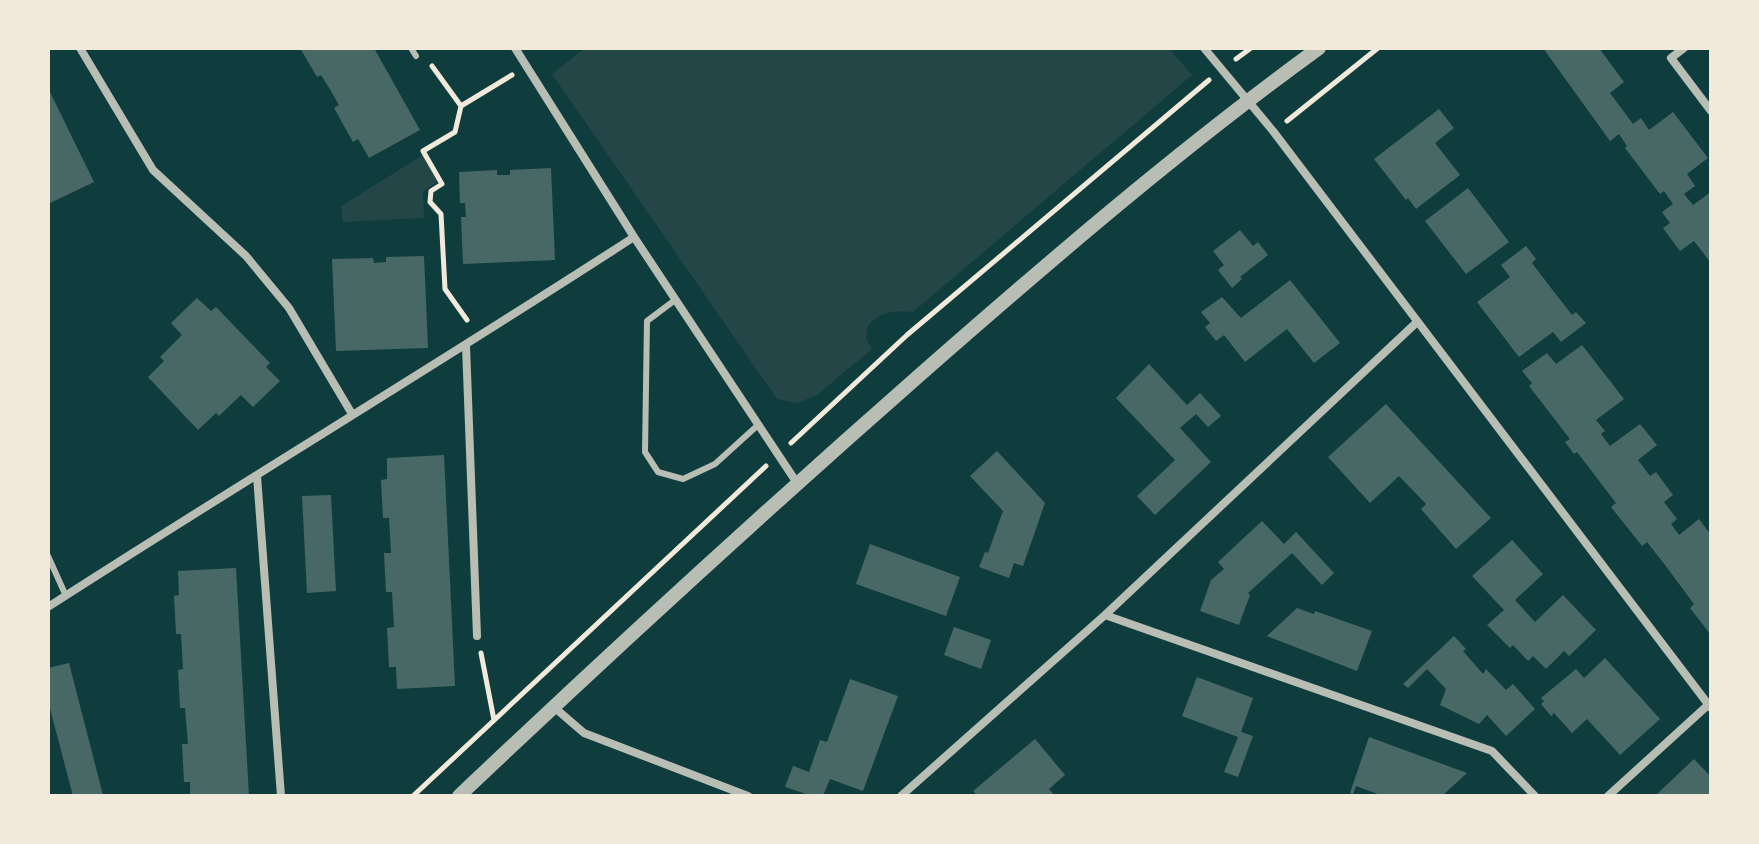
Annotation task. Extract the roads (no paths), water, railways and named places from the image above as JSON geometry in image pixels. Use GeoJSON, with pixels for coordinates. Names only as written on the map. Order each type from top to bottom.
{"type":"FeatureCollection","features":[{"type":"Feature","properties":{"kind":"street"},"geometry":{"type":"LineString","coordinates":[[80,48],[153,170],[246,256],[289,308],[352,414]]}},
{"type":"Feature","properties":{"kind":"street"},"geometry":{"type":"LineString","coordinates":[[515,48],[634,237],[797,483]]}},
{"type":"Feature","properties":{"kind":"street"},"geometry":{"type":"LineString","coordinates":[[1204,48],[1273,131],[1710,706],[1608,796]]}},
{"type":"Feature","properties":{"kind":"street"},"geometry":{"type":"LineString","coordinates":[[459,796],[797,483],[1020,287],[1248,99],[1319,48]]}},
{"type":"Feature","properties":{"kind":"street"},"geometry":{"type":"LineString","coordinates":[[1684,48],[1671,58],[1711,111]]}},
{"type":"Feature","properties":{"kind":"street"},"geometry":{"type":"LineString","coordinates":[[48,607],[352,414],[466,346],[634,237]]}},
{"type":"Feature","properties":{"kind":"street"},"geometry":{"type":"LineString","coordinates":[[901,796],[1105,615],[1417,322]]}},
{"type":"Feature","properties":{"kind":"street"},"geometry":{"type":"LineString","coordinates":[[466,346],[477,636]]}},
{"type":"Feature","properties":{"kind":"street"},"geometry":{"type":"LineString","coordinates":[[257,476],[281,796]]}},
{"type":"Feature","properties":{"kind":"street"},"geometry":{"type":"LineString","coordinates":[[1105,615],[1492,751],[1535,796]]}},
{"type":"Feature","properties":{"kind":"street"},"geometry":{"type":"LineString","coordinates":[[555,708],[584,733],[748,796]]}},
{"type":"Feature","properties":{"kind":"lane"},"geometry":{"type":"LineString","coordinates":[[411,48],[416,56]]}},
{"type":"Feature","properties":{"kind":"lane"},"geometry":{"type":"LineString","coordinates":[[675,300],[647,321],[645,452],[658,472],[683,479],[715,464],[758,425]]}},
{"type":"Feature","properties":{"kind":"lane"},"geometry":{"type":"LineString","coordinates":[[48,556],[66,596]]}}]}
